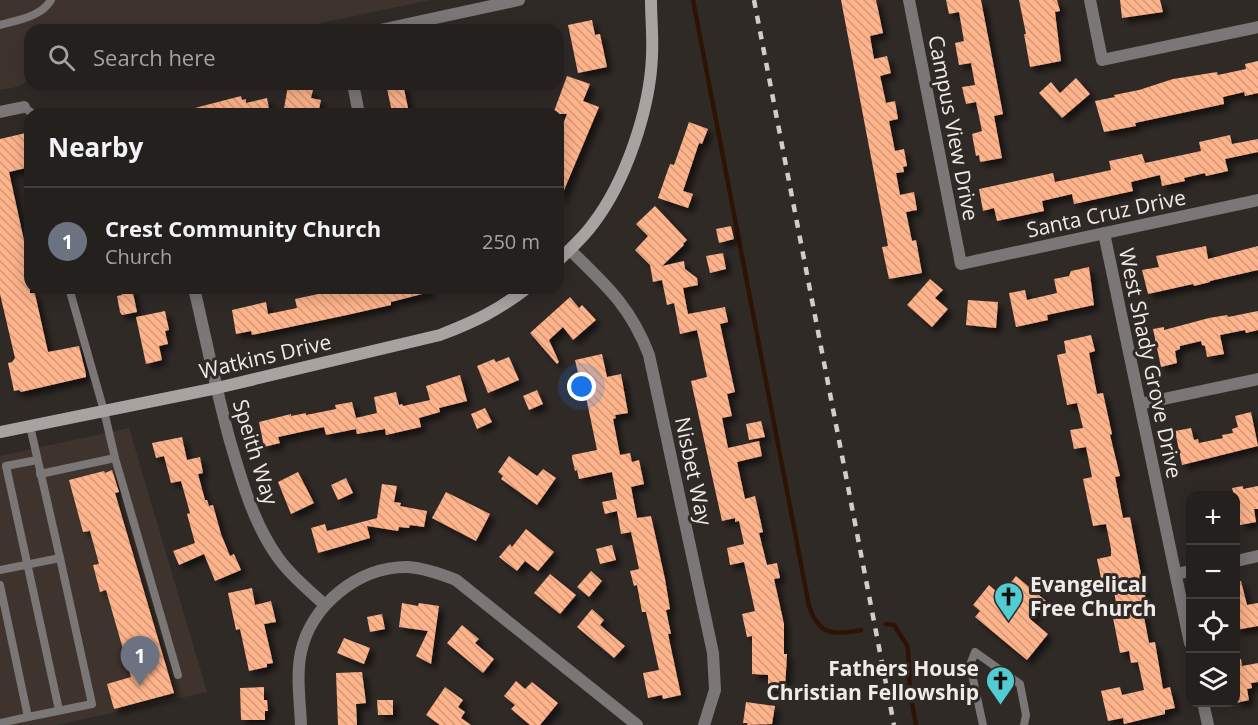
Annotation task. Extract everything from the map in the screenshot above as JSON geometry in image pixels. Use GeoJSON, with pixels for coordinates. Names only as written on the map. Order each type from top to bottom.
{"type":"FeatureCollection","features":[{"type":"Feature","properties":{"kind":"main road"},"geometry":{"type":"LineString","coordinates":[[564,255],[594,224],[626,164],[639,127],[652,57],[651,0]]}},
{"type":"Feature","properties":{"kind":"main road","name":"Watkins Drive"},"geometry":{"type":"LineString","coordinates":[[0,432],[217,387],[440,334],[475,322],[520,294]]}},
{"type":"Feature","properties":{"kind":"street"},"geometry":{"type":"LineString","coordinates":[[408,24],[519,0]]}},
{"type":"Feature","properties":{"kind":"street","name":"Campus View Drive"},"geometry":{"type":"LineString","coordinates":[[909,0],[962,264]]}},
{"type":"Feature","properties":{"kind":"street"},"geometry":{"type":"LineString","coordinates":[[1090,0],[1102,60],[1258,27]]}},
{"type":"Feature","properties":{"kind":"street"},"geometry":{"type":"LineString","coordinates":[[353,90],[358,108]]}},
{"type":"Feature","properties":{"kind":"street"},"geometry":{"type":"LineString","coordinates":[[0,112],[24,110]]}},
{"type":"Feature","properties":{"kind":"street","name":"Santa Cruz Drive"},"geometry":{"type":"LineString","coordinates":[[962,264],[1258,200]]}},
{"type":"Feature","properties":{"kind":"street","name":"West Shady Grove Drive"},"geometry":{"type":"LineString","coordinates":[[1104,233],[1186,620]]}},
{"type":"Feature","properties":{"kind":"street","name":"Nisbet Way"},"geometry":{"type":"LineString","coordinates":[[570,249],[618,299],[639,330],[649,355],[713,654],[715,690],[704,725]]}},
{"type":"Feature","properties":{"kind":"street","name":"Speith Way"},"geometry":{"type":"LineString","coordinates":[[195,294],[238,467],[259,524],[279,559],[293,577],[325,605]]}},
{"type":"Feature","properties":{"kind":"street"},"geometry":{"type":"LineString","coordinates":[[1140,404],[1258,379]]}},
{"type":"Feature","properties":{"kind":"street"},"geometry":{"type":"LineString","coordinates":[[1240,560],[1258,556]]}},
{"type":"Feature","properties":{"kind":"street"},"geometry":{"type":"LineString","coordinates":[[301,725],[300,655],[309,628],[325,605],[340,590],[376,572],[405,567],[436,572],[456,580],[638,725]]}},
{"type":"Feature","properties":{"kind":"street"},"geometry":{"type":"LineString","coordinates":[[1176,574],[1186,572]]}},
{"type":"Feature","properties":{"kind":"street"},"geometry":{"type":"LineString","coordinates":[[1204,707],[1208,725]]}},
{"type":"Feature","properties":{"kind":"lane"},"geometry":{"type":"LineString","coordinates":[[0,25],[36,14],[51,0]]}},
{"type":"Feature","properties":{"kind":"lane"},"geometry":{"type":"LineString","coordinates":[[71,294],[115,458],[178,675]]}},
{"type":"Feature","properties":{"kind":"lane"},"geometry":{"type":"LineString","coordinates":[[0,723],[92,704],[30,426]]}},
{"type":"Feature","properties":{"kind":"lane"},"geometry":{"type":"LineString","coordinates":[[40,474],[115,458]]}},
{"type":"Feature","properties":{"kind":"lane"},"geometry":{"type":"LineString","coordinates":[[37,460],[6,466],[59,710]]}},
{"type":"Feature","properties":{"kind":"lane"},"geometry":{"type":"LineString","coordinates":[[0,570],[60,558]]}},
{"type":"Feature","properties":{"kind":"lane"},"geometry":{"type":"LineString","coordinates":[[0,585],[28,717]]}},
{"type":"Feature","properties":{"kind":"lane"},"geometry":{"type":"LineString","coordinates":[[983,725],[970,665],[975,652],[1020,684],[1026,715],[1024,725]]}},
{"type":"Feature","properties":{"kind":"shaded area"},"geometry":{"type":"Polygon","coordinates":[[[0,0],[430,0],[316,24],[24,24],[24,83],[0,90],[0,0]]]}},
{"type":"Feature","properties":{"kind":"shaded area"},"geometry":{"type":"Polygon","coordinates":[[[129,428],[207,692],[56,725],[0,725],[0,456],[129,428]]]}},
{"type":"Feature","properties":{"kind":"building"},"geometry":{"type":"Polygon","coordinates":[[[841,0],[876,0],[883,33],[870,36],[874,59],[887,56],[891,73],[880,76],[886,103],[895,101],[898,119],[889,121],[895,151],[904,149],[907,166],[903,167],[904,172],[896,173],[900,195],[914,192],[917,210],[906,212],[912,241],[916,240],[922,273],[889,279],[882,247],[888,246],[841,0]]]}},
{"type":"Feature","properties":{"kind":"building"},"geometry":{"type":"Polygon","coordinates":[[[946,0],[981,0],[1003,114],[994,116],[1002,158],[980,162],[979,155],[976,156],[972,134],[982,131],[976,102],[966,104],[962,87],[975,85],[971,63],[959,65],[955,43],[964,41],[959,12],[949,14],[946,0]]]}},
{"type":"Feature","properties":{"kind":"building"},"geometry":{"type":"Polygon","coordinates":[[[1019,0],[1057,0],[1060,11],[1055,12],[1061,61],[1030,67],[1019,0]]]}},
{"type":"Feature","properties":{"kind":"building"},"geometry":{"type":"Polygon","coordinates":[[[1120,0],[1160,0],[1163,12],[1122,18],[1120,0]]]}},
{"type":"Feature","properties":{"kind":"building"},"geometry":{"type":"Polygon","coordinates":[[[592,20],[595,35],[600,34],[607,67],[578,73],[568,25],[592,20]]]}},
{"type":"Feature","properties":{"kind":"building"},"geometry":{"type":"Polygon","coordinates":[[[1258,61],[1258,93],[1245,96],[1244,92],[1223,97],[1224,104],[1104,132],[1095,101],[1173,79],[1217,72],[1218,75],[1246,69],[1245,64],[1258,61]]]}},
{"type":"Feature","properties":{"kind":"building"},"geometry":{"type":"Polygon","coordinates":[[[567,76],[590,84],[583,101],[599,107],[564,190],[564,122],[567,114],[564,114],[564,108],[555,108],[562,90],[564,90],[567,76]]]}},
{"type":"Feature","properties":{"kind":"building"},"geometry":{"type":"Polygon","coordinates":[[[1076,78],[1090,94],[1062,118],[1039,93],[1051,82],[1060,93],[1076,78]]]}},
{"type":"Feature","properties":{"kind":"building"},"geometry":{"type":"Polygon","coordinates":[[[287,90],[313,90],[311,98],[321,100],[319,108],[284,108],[287,90]]]}},
{"type":"Feature","properties":{"kind":"building"},"geometry":{"type":"Polygon","coordinates":[[[387,90],[404,90],[408,108],[391,108],[387,90]]]}},
{"type":"Feature","properties":{"kind":"building"},"geometry":{"type":"Polygon","coordinates":[[[241,96],[242,100],[246,99],[246,103],[267,98],[269,108],[195,108],[241,96]]]}},
{"type":"Feature","properties":{"kind":"building"},"geometry":{"type":"Polygon","coordinates":[[[689,122],[708,129],[702,144],[699,143],[683,191],[693,194],[688,208],[658,198],[670,164],[674,165],[689,122]]]}},
{"type":"Feature","properties":{"kind":"building"},"geometry":{"type":"Polygon","coordinates":[[[24,133],[24,168],[9,172],[24,240],[24,294],[35,294],[48,352],[79,346],[86,374],[86,377],[21,392],[14,391],[8,363],[15,358],[0,294],[0,139],[24,133]]]}},
{"type":"Feature","properties":{"kind":"building"},"geometry":{"type":"Polygon","coordinates":[[[1230,135],[1232,144],[1258,139],[1258,152],[1225,159],[1228,171],[1206,176],[1205,173],[1184,178],[1185,181],[1162,186],[1160,175],[1131,182],[1133,191],[1074,204],[1072,194],[1042,201],[1044,211],[997,221],[994,208],[983,211],[979,189],[1053,173],[1055,182],[1111,170],[1109,161],[1142,154],[1145,163],[1201,151],[1199,142],[1230,135]]]}},
{"type":"Feature","properties":{"kind":"building"},"geometry":{"type":"Polygon","coordinates":[[[655,206],[687,240],[662,266],[684,261],[685,269],[697,278],[698,285],[683,288],[688,314],[725,307],[728,322],[720,324],[735,392],[727,394],[732,416],[722,418],[728,448],[759,441],[762,456],[737,462],[745,499],[755,496],[763,532],[759,533],[767,565],[777,563],[780,578],[774,579],[784,624],[784,654],[787,654],[785,689],[768,689],[768,675],[752,674],[752,636],[747,637],[742,614],[755,611],[744,562],[730,565],[727,548],[744,544],[739,521],[735,522],[735,518],[722,521],[691,381],[707,377],[697,330],[680,334],[674,303],[667,305],[662,280],[653,282],[650,265],[635,250],[648,236],[636,224],[655,206]]]}},
{"type":"Feature","properties":{"kind":"building"},"geometry":{"type":"Polygon","coordinates":[[[731,226],[734,239],[719,243],[716,229],[731,226]]]}},
{"type":"Feature","properties":{"kind":"building"},"geometry":{"type":"Polygon","coordinates":[[[1206,246],[1208,259],[1258,246],[1258,270],[1194,286],[1193,284],[1148,294],[1142,270],[1159,267],[1156,256],[1206,246]]]}},
{"type":"Feature","properties":{"kind":"building"},"geometry":{"type":"Polygon","coordinates":[[[723,253],[726,269],[710,273],[706,256],[723,253]]]}},
{"type":"Feature","properties":{"kind":"building"},"geometry":{"type":"Polygon","coordinates":[[[1089,267],[1094,305],[1047,315],[1048,320],[1016,327],[1009,293],[1025,290],[1027,300],[1057,293],[1054,279],[1069,276],[1071,271],[1089,267]]]}},
{"type":"Feature","properties":{"kind":"building"},"geometry":{"type":"Polygon","coordinates":[[[930,279],[943,290],[935,298],[948,309],[932,327],[907,305],[930,279]]]}},
{"type":"Feature","properties":{"kind":"building"},"geometry":{"type":"Polygon","coordinates":[[[133,294],[137,312],[122,315],[117,296],[133,294]]]}},
{"type":"Feature","properties":{"kind":"building"},"geometry":{"type":"Polygon","coordinates":[[[318,294],[422,294],[391,302],[391,305],[347,315],[252,335],[251,331],[236,334],[232,310],[266,302],[268,314],[297,308],[295,299],[318,294]]]}},
{"type":"Feature","properties":{"kind":"building"},"geometry":{"type":"Polygon","coordinates":[[[570,297],[579,308],[582,305],[596,320],[573,340],[563,327],[549,340],[559,362],[557,364],[530,333],[570,297]]]}},
{"type":"Feature","properties":{"kind":"building"},"geometry":{"type":"Polygon","coordinates":[[[968,300],[998,302],[996,328],[966,325],[968,300]]]}},
{"type":"Feature","properties":{"kind":"building"},"geometry":{"type":"Polygon","coordinates":[[[165,311],[169,330],[165,331],[168,344],[159,346],[162,360],[146,364],[136,317],[165,311]]]}},
{"type":"Feature","properties":{"kind":"building"},"geometry":{"type":"Polygon","coordinates":[[[1258,311],[1258,330],[1220,335],[1224,354],[1207,357],[1205,346],[1201,341],[1180,346],[1180,349],[1175,351],[1177,363],[1161,367],[1153,329],[1164,327],[1164,330],[1209,318],[1258,311]]]}},
{"type":"Feature","properties":{"kind":"building"},"geometry":{"type":"Polygon","coordinates":[[[1091,335],[1095,351],[1089,353],[1097,394],[1103,393],[1112,434],[1110,435],[1120,476],[1115,477],[1123,518],[1130,517],[1146,600],[1141,601],[1149,643],[1155,642],[1163,689],[1170,687],[1175,708],[1165,710],[1165,714],[1124,724],[1123,718],[1108,721],[1101,691],[1120,687],[1122,695],[1144,690],[1138,662],[1131,663],[1129,651],[1120,653],[1110,603],[1116,602],[1111,576],[1101,578],[1097,559],[1111,556],[1106,524],[1093,526],[1083,479],[1092,477],[1086,447],[1074,449],[1070,430],[1083,428],[1077,403],[1067,405],[1057,355],[1066,353],[1064,341],[1091,335]]]}},
{"type":"Feature","properties":{"kind":"building"},"geometry":{"type":"Polygon","coordinates":[[[602,354],[607,377],[621,374],[628,413],[615,415],[616,418],[613,419],[620,455],[630,453],[632,462],[639,460],[644,484],[631,487],[637,518],[651,516],[665,579],[670,609],[666,610],[671,634],[668,634],[681,695],[663,699],[662,695],[648,698],[643,673],[659,670],[646,612],[642,612],[637,585],[634,586],[630,571],[639,569],[631,532],[621,534],[617,511],[605,514],[602,502],[617,499],[612,472],[579,479],[572,458],[572,455],[597,450],[581,373],[578,373],[575,360],[602,354]]]}},
{"type":"Feature","properties":{"kind":"building"},"geometry":{"type":"Polygon","coordinates":[[[509,357],[519,380],[488,393],[477,366],[494,359],[496,362],[509,357]]]}},
{"type":"Feature","properties":{"kind":"building"},"geometry":{"type":"Polygon","coordinates":[[[460,375],[467,401],[439,408],[440,412],[419,418],[421,427],[386,435],[385,429],[357,434],[356,429],[326,435],[324,427],[278,437],[280,443],[264,447],[259,422],[291,414],[291,416],[306,413],[306,415],[336,409],[335,405],[352,402],[356,418],[377,413],[374,397],[396,392],[399,405],[403,406],[430,400],[426,386],[460,375]]]}},
{"type":"Feature","properties":{"kind":"building"},"geometry":{"type":"Polygon","coordinates":[[[537,390],[543,404],[529,410],[523,396],[537,390]]]}},
{"type":"Feature","properties":{"kind":"building"},"geometry":{"type":"Polygon","coordinates":[[[485,408],[492,422],[477,429],[471,414],[485,408]]]}},
{"type":"Feature","properties":{"kind":"building"},"geometry":{"type":"Polygon","coordinates":[[[1251,412],[1258,446],[1182,465],[1175,431],[1191,428],[1194,440],[1198,439],[1199,443],[1223,438],[1222,435],[1233,433],[1232,429],[1238,427],[1235,416],[1251,412]]]}},
{"type":"Feature","properties":{"kind":"building"},"geometry":{"type":"Polygon","coordinates":[[[761,421],[765,437],[749,440],[746,424],[761,421]]]}},
{"type":"Feature","properties":{"kind":"building"},"geometry":{"type":"Polygon","coordinates":[[[182,437],[187,460],[200,457],[203,473],[198,474],[205,500],[209,506],[213,505],[230,556],[234,554],[241,570],[215,581],[204,554],[179,565],[173,551],[195,543],[187,514],[190,513],[181,481],[171,483],[164,456],[156,458],[152,443],[182,437]]]}},
{"type":"Feature","properties":{"kind":"building"},"geometry":{"type":"Polygon","coordinates":[[[509,456],[537,476],[543,469],[556,478],[537,505],[501,479],[503,476],[498,472],[509,456]]]}},
{"type":"Feature","properties":{"kind":"building"},"geometry":{"type":"Polygon","coordinates":[[[112,470],[119,492],[115,493],[174,693],[114,709],[107,684],[131,677],[106,590],[100,592],[93,565],[99,564],[90,531],[83,532],[69,480],[112,470]]]}},
{"type":"Feature","properties":{"kind":"building"},"geometry":{"type":"Polygon","coordinates":[[[298,472],[314,503],[291,514],[278,482],[298,472]]]}},
{"type":"Feature","properties":{"kind":"building"},"geometry":{"type":"Polygon","coordinates":[[[346,478],[353,493],[338,500],[331,485],[346,478]]]}},
{"type":"Feature","properties":{"kind":"building"},"geometry":{"type":"Polygon","coordinates":[[[382,484],[397,486],[394,502],[401,503],[400,506],[427,511],[424,527],[410,525],[409,528],[399,527],[398,531],[367,526],[370,538],[318,553],[311,528],[325,524],[327,531],[377,518],[382,484]]]}},
{"type":"Feature","properties":{"kind":"building"},"geometry":{"type":"Polygon","coordinates":[[[1243,486],[1243,489],[1258,486],[1258,509],[1254,509],[1256,522],[1240,525],[1240,491],[1233,491],[1232,488],[1243,486]]]}},
{"type":"Feature","properties":{"kind":"building"},"geometry":{"type":"Polygon","coordinates":[[[446,492],[490,514],[476,541],[432,518],[446,492]]]}},
{"type":"Feature","properties":{"kind":"building"},"geometry":{"type":"Polygon","coordinates":[[[526,529],[554,552],[538,571],[525,561],[517,571],[499,557],[510,544],[512,547],[526,529]]]}},
{"type":"Feature","properties":{"kind":"building"},"geometry":{"type":"Polygon","coordinates":[[[612,545],[616,560],[600,564],[596,549],[612,545]]]}},
{"type":"Feature","properties":{"kind":"building"},"geometry":{"type":"Polygon","coordinates":[[[591,571],[602,581],[589,597],[577,587],[591,571]]]}},
{"type":"Feature","properties":{"kind":"building"},"geometry":{"type":"Polygon","coordinates":[[[550,574],[576,595],[560,614],[534,593],[550,574]]]}},
{"type":"Feature","properties":{"kind":"building"},"geometry":{"type":"Polygon","coordinates":[[[1016,576],[1046,601],[1030,619],[1048,634],[1027,660],[975,617],[980,611],[973,605],[989,585],[1001,595],[1016,576]]]}},
{"type":"Feature","properties":{"kind":"building"},"geometry":{"type":"Polygon","coordinates":[[[1240,581],[1247,605],[1258,603],[1258,626],[1240,629],[1240,581]]]}},
{"type":"Feature","properties":{"kind":"building"},"geometry":{"type":"Polygon","coordinates":[[[252,588],[255,605],[271,601],[276,622],[264,624],[273,663],[267,664],[267,667],[249,671],[240,629],[236,630],[228,593],[252,588]]]}},
{"type":"Feature","properties":{"kind":"building"},"geometry":{"type":"Polygon","coordinates":[[[402,603],[439,606],[431,664],[416,656],[428,631],[399,627],[402,603]]]}},
{"type":"Feature","properties":{"kind":"building"},"geometry":{"type":"Polygon","coordinates":[[[592,609],[604,620],[600,625],[625,646],[614,658],[577,627],[592,609]]]}},
{"type":"Feature","properties":{"kind":"building"},"geometry":{"type":"Polygon","coordinates":[[[382,614],[385,629],[370,632],[367,617],[382,614]]]}},
{"type":"Feature","properties":{"kind":"building"},"geometry":{"type":"Polygon","coordinates":[[[462,625],[479,639],[475,643],[494,659],[483,673],[447,643],[462,625]]]}},
{"type":"Feature","properties":{"kind":"building"},"geometry":{"type":"Polygon","coordinates":[[[344,638],[370,648],[364,664],[337,653],[344,638]]]}},
{"type":"Feature","properties":{"kind":"building"},"geometry":{"type":"Polygon","coordinates":[[[1240,659],[1242,666],[1258,663],[1258,682],[1251,683],[1252,688],[1247,689],[1249,700],[1240,702],[1240,659]]]}},
{"type":"Feature","properties":{"kind":"building"},"geometry":{"type":"Polygon","coordinates":[[[362,672],[366,703],[356,704],[357,725],[338,725],[336,673],[362,672]]]}},
{"type":"Feature","properties":{"kind":"building"},"geometry":{"type":"Polygon","coordinates":[[[516,681],[525,689],[532,682],[558,703],[540,725],[530,725],[511,709],[515,705],[504,696],[516,681]]]}},
{"type":"Feature","properties":{"kind":"building"},"geometry":{"type":"Polygon","coordinates":[[[264,687],[264,700],[267,700],[268,711],[265,711],[265,720],[241,720],[240,688],[264,687]]]}},
{"type":"Feature","properties":{"kind":"building"},"geometry":{"type":"Polygon","coordinates":[[[445,687],[463,700],[458,707],[465,712],[461,718],[471,725],[440,725],[426,715],[445,687]]]}},
{"type":"Feature","properties":{"kind":"building"},"geometry":{"type":"Polygon","coordinates":[[[377,700],[393,700],[393,715],[378,715],[377,700]]]}},
{"type":"Feature","properties":{"kind":"building"},"geometry":{"type":"Polygon","coordinates":[[[746,702],[775,706],[772,724],[747,725],[748,723],[743,723],[746,702]]]}},
{"type":"Feature","properties":{"kind":"waterway"},"geometry":{"type":"LineString","coordinates":[[693,0],[809,606],[817,623],[828,631],[842,633],[861,630]]}},
{"type":"Feature","properties":{"kind":"waterway"},"geometry":{"type":"LineString","coordinates":[[886,624],[894,625],[908,647],[910,693],[916,725]]}},
{"type":"Feature","properties":{"kind":"railway"},"geometry":{"type":"LineString","coordinates":[[754,0],[894,725]]}},
{"type":"Feature","properties":{"kind":"place","name":"Evangelical Free Church"},"geometry":{"type":"Point","coordinates":[1009,622]}},
{"type":"Feature","properties":{"kind":"place","name":"Crest Community Church"},"geometry":{"type":"Point","coordinates":[140,686]}},
{"type":"Feature","properties":{"kind":"place","name":"Fathers House Christian Fellowship"},"geometry":{"type":"Point","coordinates":[1000,706]}}]}
